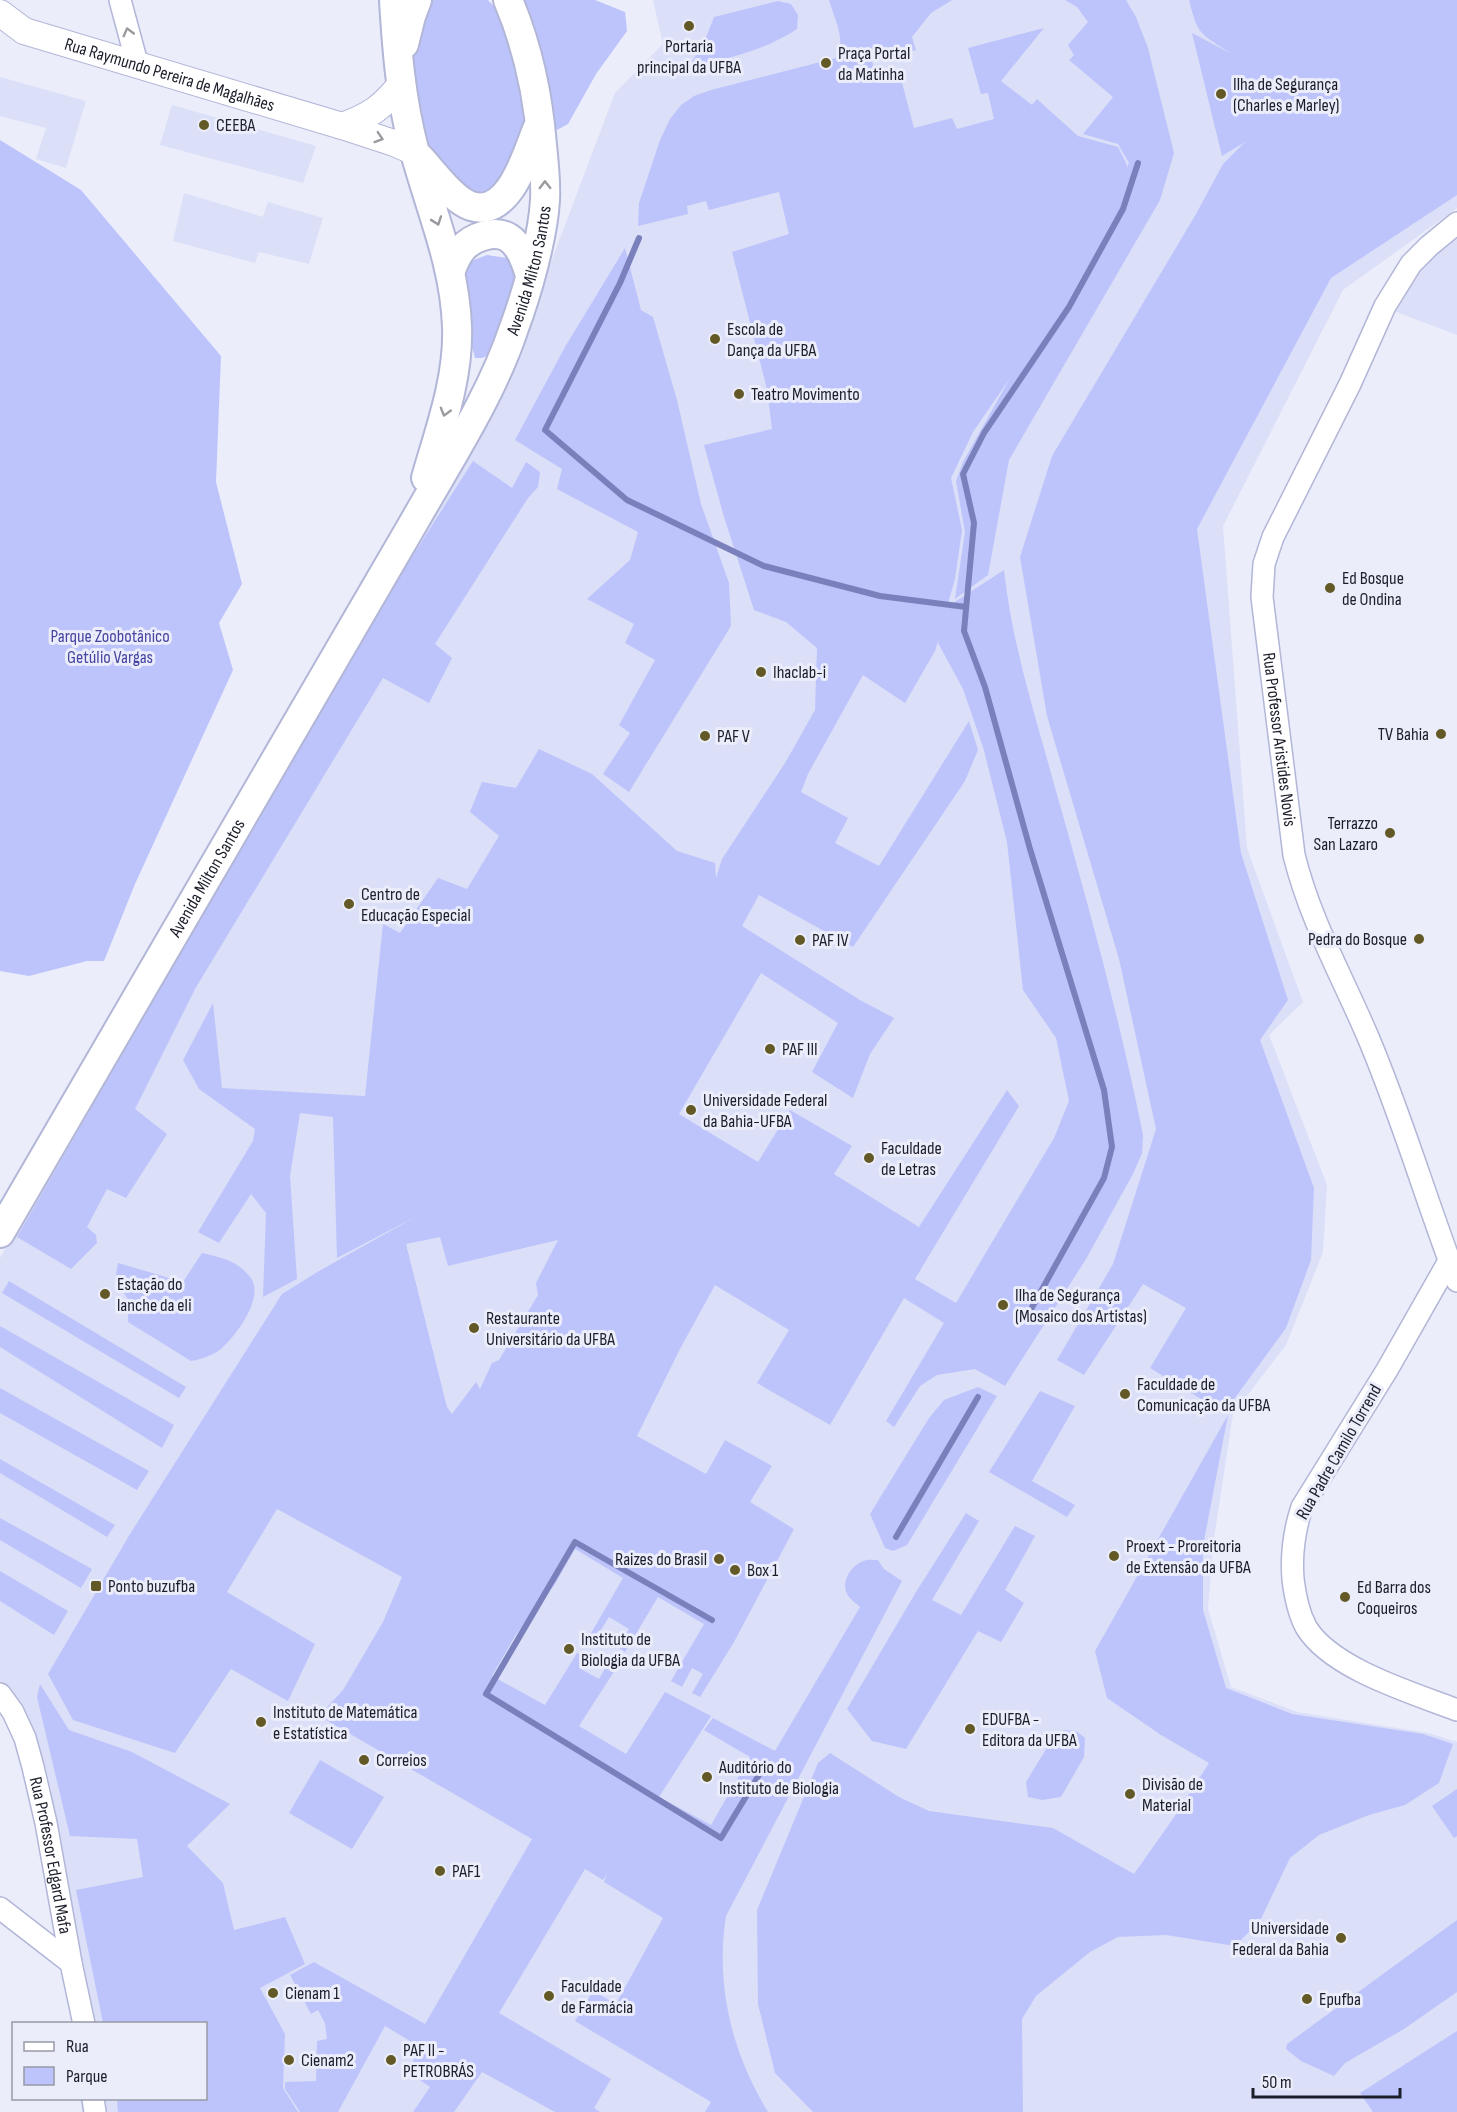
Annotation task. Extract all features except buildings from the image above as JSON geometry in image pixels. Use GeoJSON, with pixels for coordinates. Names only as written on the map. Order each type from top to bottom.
{"type":"FeatureCollection","features":[{"type":"Feature","properties":{"kind":"main road","name":"Avenida Milton Santos"},"geometry":{"type":"LineString","coordinates":[[394,0],[404,110],[451,270],[455,296],[457,356],[450,396],[414,522]]}},
{"type":"Feature","properties":{"kind":"main road"},"geometry":{"type":"LineString","coordinates":[[400,75],[411,16],[417,0]]}},
{"type":"Feature","properties":{"kind":"main road"},"geometry":{"type":"LineString","coordinates":[[488,0],[523,38]]}},
{"type":"Feature","properties":{"kind":"main road","name":"Avenida Milton Santos"},"geometry":{"type":"LineString","coordinates":[[0,1233],[414,522],[479,406],[514,329],[530,275],[545,201],[540,122],[535,87],[523,38],[508,0]]}},
{"type":"Feature","properties":{"kind":"main road"},"geometry":{"type":"LineString","coordinates":[[415,152],[437,178],[462,201],[472,206],[483,207],[495,204],[504,198],[514,184],[540,122]]}},
{"type":"Feature","properties":{"kind":"main road"},"geometry":{"type":"LineString","coordinates":[[451,270],[462,248],[472,240],[485,235],[498,234],[509,238],[518,248],[530,275]]}},
{"type":"Feature","properties":{"kind":"main road"},"geometry":{"type":"LineString","coordinates":[[457,356],[470,367],[479,369],[498,366]]}},
{"type":"Feature","properties":{"kind":"street"},"geometry":{"type":"LineString","coordinates":[[120,0],[136,63]]}},
{"type":"Feature","properties":{"kind":"street","name":"Rua Raymundo Pereira de Magalhães"},"geometry":{"type":"LineString","coordinates":[[0,13],[24,31],[394,142],[415,152]]}},
{"type":"Feature","properties":{"kind":"street"},"geometry":{"type":"LineString","coordinates":[[342,126],[377,110],[388,100],[400,75]]}},
{"type":"Feature","properties":{"kind":"street","name":"Rua Professor Aristides Novis"},"geometry":{"type":"LineString","coordinates":[[1457,223],[1411,264],[1385,306],[1350,384],[1273,537],[1264,564],[1262,597],[1294,855],[1301,884],[1312,916],[1368,1038],[1457,1281]]}},
{"type":"Feature","properties":{"kind":"street","name":"Rua Padre Camilo Torrend"},"geometry":{"type":"LineString","coordinates":[[1449,1260],[1387,1370],[1302,1507],[1293,1531],[1292,1564],[1296,1600],[1307,1628],[1325,1649],[1351,1666],[1378,1679],[1457,1710]]}},
{"type":"Feature","properties":{"kind":"street","name":"Rua Professor Edgard Mafa"},"geometry":{"type":"LineString","coordinates":[[0,1694],[13,1712],[25,1738],[33,1767],[84,2022]]}},
{"type":"Feature","properties":{"kind":"street"},"geometry":{"type":"LineString","coordinates":[[0,1908],[71,1963]]}},
{"type":"Feature","properties":{"kind":"shaded area","name":"Universidade Federal da Bahia-UFBA"},"geometry":{"type":"Polygon","coordinates":[[[653,0],[1457,0],[1457,208],[1343,290],[1223,526],[1247,848],[1303,1002],[1269,1035],[1327,1185],[1323,1252],[1286,1345],[1233,1414],[1213,1545],[1208,1609],[1231,1687],[1297,1712],[1428,1733],[1457,1742],[1457,2112],[82,2112],[80,2100],[207,2100],[207,2022],[71,2022],[57,1913],[8,1702],[0,1691],[0,1258],[409,547],[518,349],[615,93],[663,44],[653,0]]]}},
{"type":"Feature","properties":{"kind":"shaded area"},"geometry":{"type":"Polygon","coordinates":[[[0,77],[86,101],[66,168],[36,159],[46,128],[0,116],[0,77]]]}},
{"type":"Feature","properties":{"kind":"shaded area","name":"CEEBA"},"geometry":{"type":"Polygon","coordinates":[[[172,105],[316,146],[303,183],[160,145],[172,105]]]}},
{"type":"Feature","properties":{"kind":"shaded area"},"geometry":{"type":"Polygon","coordinates":[[[184,193],[263,217],[268,202],[323,218],[309,264],[259,252],[255,263],[173,241],[184,193]]]}},
{"type":"Feature","properties":{"kind":"shaded area"},"geometry":{"type":"Polygon","coordinates":[[[1457,239],[1457,335],[1386,308],[1431,257],[1457,239]]]}},
{"type":"Feature","properties":{"kind":"green space"},"geometry":{"type":"Polygon","coordinates":[[[417,0],[488,0],[523,38],[540,122],[483,207],[415,152],[411,16],[417,0]]]}},
{"type":"Feature","properties":{"kind":"green space"},"geometry":{"type":"Polygon","coordinates":[[[523,0],[595,0],[625,12],[627,31],[596,74],[568,124],[557,130],[550,111],[539,47],[523,0]]]}},
{"type":"Feature","properties":{"kind":"green space"},"geometry":{"type":"Polygon","coordinates":[[[829,0],[952,0],[931,13],[912,37],[916,50],[872,61],[877,81],[900,75],[914,128],[952,118],[957,129],[994,119],[988,93],[981,94],[968,48],[1044,28],[1001,81],[1032,105],[1037,99],[1078,136],[1118,147],[1127,168],[1129,163],[1118,144],[1083,134],[1113,97],[1069,60],[1074,55],[1068,45],[1088,22],[1077,7],[1065,0],[1126,0],[1136,17],[1148,48],[1174,153],[1160,200],[1009,460],[988,575],[955,599],[965,532],[956,481],[963,462],[1010,378],[973,432],[951,478],[962,530],[955,579],[947,607],[1004,570],[1013,626],[1026,681],[1114,1005],[1143,1135],[1142,1153],[1133,1174],[1086,1259],[1005,1386],[975,1369],[937,1375],[920,1386],[894,1427],[886,1421],[944,1323],[904,1298],[830,1425],[757,1383],[789,1330],[715,1285],[637,1436],[706,1474],[725,1440],[772,1466],[750,1502],[794,1529],[734,1642],[700,1697],[692,1693],[703,1674],[692,1668],[682,1687],[671,1681],[704,1624],[658,1597],[625,1652],[618,1647],[629,1629],[609,1617],[596,1638],[590,1635],[623,1578],[575,1549],[555,1584],[515,1636],[492,1676],[545,1705],[577,1653],[585,1657],[579,1668],[599,1679],[607,1665],[615,1670],[579,1726],[626,1754],[665,1692],[711,1716],[659,1797],[711,1825],[750,1757],[704,1730],[713,1718],[775,1751],[860,1607],[846,1592],[846,1581],[850,1571],[863,1561],[878,1560],[884,1569],[902,1581],[726,1916],[723,1967],[729,2018],[745,2066],[768,2112],[705,2112],[711,2102],[575,2021],[593,1991],[616,2004],[663,1918],[604,1882],[607,1874],[603,1880],[585,1869],[499,2013],[611,2079],[594,2108],[600,2112],[555,2112],[482,2072],[454,2112],[413,2112],[430,2087],[408,2072],[420,2047],[385,2026],[338,2112],[300,2112],[285,2089],[285,2082],[316,2081],[317,2041],[327,2039],[325,2023],[318,2010],[311,2014],[290,1975],[314,1962],[425,2024],[532,1839],[319,1716],[343,1690],[383,1622],[402,1577],[277,1509],[227,1592],[315,1644],[288,1701],[231,1669],[175,1753],[73,1720],[48,1674],[130,1534],[282,1294],[417,1216],[337,1258],[333,1117],[300,1113],[290,1176],[297,1279],[263,1297],[266,1213],[251,1194],[219,1243],[198,1232],[253,1141],[255,1129],[199,1089],[183,1060],[213,1003],[222,1088],[365,1096],[383,924],[400,933],[438,878],[467,889],[499,836],[470,812],[482,782],[516,788],[539,749],[592,774],[677,851],[715,863],[716,878],[722,859],[785,763],[815,710],[817,648],[786,622],[754,610],[704,445],[772,429],[767,389],[732,252],[789,234],[779,192],[709,210],[706,201],[687,206],[688,214],[638,226],[639,203],[660,140],[670,119],[681,105],[694,96],[711,90],[836,58],[840,37],[829,0]],[[940,635],[935,651],[905,703],[863,675],[808,774],[801,792],[848,818],[835,843],[879,866],[969,721],[978,750],[965,781],[853,947],[759,895],[742,926],[860,1000],[894,1018],[870,1054],[853,1098],[812,1072],[838,1023],[761,973],[679,1114],[758,1162],[790,1110],[852,1146],[834,1174],[919,1227],[1007,1090],[1019,1106],[915,1279],[956,1303],[1054,1138],[1069,1101],[1056,1038],[1023,990],[1007,842],[983,747],[963,689],[938,643],[940,635]],[[440,1237],[406,1244],[447,1407],[452,1414],[476,1382],[480,1389],[492,1363],[499,1360],[538,1295],[536,1283],[558,1240],[448,1266],[440,1237]]]}},
{"type":"Feature","properties":{"kind":"green space"},"geometry":{"type":"Polygon","coordinates":[[[1189,0],[1457,0],[1457,195],[1331,278],[1197,529],[1241,853],[1288,1000],[1260,1040],[1314,1188],[1311,1260],[1286,1328],[1224,1413],[1150,1368],[1186,1308],[1143,1284],[1084,1375],[1057,1360],[1113,1264],[1156,1129],[1119,959],[1047,716],[1020,557],[1052,456],[1196,214],[1223,164],[1245,142],[1222,156],[1192,33],[1230,53],[1206,37],[1198,27],[1189,0]]]}},
{"type":"Feature","properties":{"kind":"green space"},"geometry":{"type":"Polygon","coordinates":[[[778,1],[791,4],[798,15],[797,29],[747,52],[694,66],[692,62],[714,17],[778,1]]]}},
{"type":"Feature","properties":{"kind":"green space","name":"Parque Zoobotânico Getúlio Vargas"},"geometry":{"type":"Polygon","coordinates":[[[0,140],[81,190],[221,356],[216,482],[242,584],[219,623],[233,670],[135,884],[104,961],[87,961],[29,976],[0,971],[0,140]]]}},
{"type":"Feature","properties":{"kind":"green space"},"geometry":{"type":"Polygon","coordinates":[[[625,248],[641,310],[653,317],[677,400],[701,504],[729,583],[731,626],[629,792],[603,774],[630,733],[619,725],[655,660],[625,643],[634,624],[587,599],[630,560],[638,532],[557,489],[562,469],[515,440],[565,347],[625,248]]]}},
{"type":"Feature","properties":{"kind":"green space"},"geometry":{"type":"Polygon","coordinates":[[[487,255],[507,258],[519,277],[500,350],[482,358],[475,358],[469,335],[460,269],[471,261],[487,255]]]}},
{"type":"Feature","properties":{"kind":"green space"},"geometry":{"type":"Polygon","coordinates":[[[473,461],[512,488],[526,462],[540,472],[538,487],[528,498],[435,644],[452,658],[429,703],[383,678],[195,989],[135,1109],[167,1134],[126,1198],[107,1189],[87,1227],[96,1235],[97,1243],[71,1269],[17,1237],[368,626],[473,461]]]}},
{"type":"Feature","properties":{"kind":"green space"},"geometry":{"type":"Polygon","coordinates":[[[202,1253],[229,1260],[240,1267],[250,1277],[254,1285],[254,1294],[252,1305],[241,1326],[227,1343],[214,1353],[191,1361],[128,1322],[128,1299],[115,1280],[118,1263],[183,1282],[202,1253]]]}},
{"type":"Feature","properties":{"kind":"green space"},"geometry":{"type":"Polygon","coordinates":[[[9,1281],[186,1387],[179,1398],[2,1293],[9,1281]]]}},
{"type":"Feature","properties":{"kind":"green space"},"geometry":{"type":"Polygon","coordinates":[[[0,1326],[174,1425],[162,1448],[0,1347],[0,1326]]]}},
{"type":"Feature","properties":{"kind":"green space"},"geometry":{"type":"Polygon","coordinates":[[[978,1387],[997,1396],[907,1545],[893,1551],[885,1548],[870,1514],[929,1418],[944,1400],[978,1387]]]}},
{"type":"Feature","properties":{"kind":"green space"},"geometry":{"type":"Polygon","coordinates":[[[0,1388],[149,1471],[137,1490],[0,1413],[0,1388]]]}},
{"type":"Feature","properties":{"kind":"green space"},"geometry":{"type":"Polygon","coordinates":[[[1040,1391],[1075,1406],[1032,1481],[1075,1505],[1067,1517],[989,1472],[1040,1391]]]}},
{"type":"Feature","properties":{"kind":"green space"},"geometry":{"type":"Polygon","coordinates":[[[1228,1415],[1203,1546],[1203,1610],[1226,1688],[1292,1714],[1423,1734],[1453,1744],[1439,1783],[1405,1805],[1369,1815],[1319,1835],[1290,1858],[1260,1921],[1235,1946],[1166,1935],[1118,1937],[1090,1952],[1036,1996],[1022,2019],[1023,2112],[813,2112],[775,2073],[758,2004],[757,1910],[818,1763],[830,1753],[899,1797],[929,1811],[1053,1828],[1134,1874],[1209,1763],[1161,1735],[1107,1698],[1095,1651],[1228,1415]]]}},
{"type":"Feature","properties":{"kind":"green space"},"geometry":{"type":"Polygon","coordinates":[[[0,1459],[115,1525],[107,1537],[0,1473],[0,1459]]]}},
{"type":"Feature","properties":{"kind":"green space"},"geometry":{"type":"Polygon","coordinates":[[[966,1513],[979,1521],[932,1600],[961,1615],[1015,1526],[1035,1536],[1005,1590],[1024,1603],[1001,1642],[978,1631],[906,1749],[872,1741],[847,1709],[966,1513]]]}},
{"type":"Feature","properties":{"kind":"green space"},"geometry":{"type":"Polygon","coordinates":[[[0,1518],[92,1569],[81,1588],[0,1540],[0,1518]]]}},
{"type":"Feature","properties":{"kind":"green space"},"geometry":{"type":"Polygon","coordinates":[[[0,1571],[68,1611],[54,1635],[0,1601],[0,1571]]]}},
{"type":"Feature","properties":{"kind":"green space"},"geometry":{"type":"Polygon","coordinates":[[[40,1684],[69,1730],[132,1752],[230,1804],[187,1846],[223,1883],[234,1930],[285,1917],[305,1964],[260,1988],[285,2034],[283,2088],[298,2112],[118,2112],[117,2100],[207,2100],[207,2022],[103,2022],[76,1890],[143,1877],[137,1839],[70,1836],[37,1697],[40,1684]]]}},
{"type":"Feature","properties":{"kind":"green space"},"geometry":{"type":"Polygon","coordinates":[[[1064,1730],[1076,1731],[1085,1738],[1084,1757],[1061,1797],[1042,1800],[1028,1797],[1026,1782],[1054,1736],[1064,1730]]]}},
{"type":"Feature","properties":{"kind":"green space"},"geometry":{"type":"Polygon","coordinates":[[[320,1760],[384,1797],[352,1849],[289,1813],[320,1760]]]}},
{"type":"Feature","properties":{"kind":"green space"},"geometry":{"type":"Polygon","coordinates":[[[1457,1789],[1457,1836],[1454,1838],[1432,1806],[1457,1789]]]}},
{"type":"Feature","properties":{"kind":"green space"},"geometry":{"type":"Polygon","coordinates":[[[1457,1920],[1457,1992],[1404,2029],[1345,2063],[1334,2076],[1301,2061],[1286,2049],[1287,2044],[1457,1920]]]}},
{"type":"Feature","properties":{"kind":"green space"},"geometry":{"type":"Polygon","coordinates":[[[1457,2031],[1457,2112],[1373,2112],[1360,2093],[1457,2031]]]}},
{"type":"Feature","properties":{"kind":"waterway"},"geometry":{"type":"LineString","coordinates":[[1030,1311],[1104,1178],[1112,1147],[1104,1090],[1030,849],[985,687],[964,631],[974,523],[963,474],[984,433],[1069,307],[1123,209],[1138,163]]}},
{"type":"Feature","properties":{"kind":"waterway"},"geometry":{"type":"LineString","coordinates":[[639,238],[620,283],[545,430],[627,500],[764,566],[880,596],[966,607]]}},
{"type":"Feature","properties":{"kind":"waterway"},"geometry":{"type":"LineString","coordinates":[[896,1537],[978,1397]]}},
{"type":"Feature","properties":{"kind":"waterway"},"geometry":{"type":"LineString","coordinates":[[712,1620],[575,1542],[486,1694],[721,1838],[765,1765]]}},
{"type":"Feature","properties":{"kind":"place","name":"Portaria principal da UFBA"},"geometry":{"type":"Point","coordinates":[689,26]}},
{"type":"Feature","properties":{"kind":"place","name":"Praça Portal da Matinha"},"geometry":{"type":"Point","coordinates":[826,63]}},
{"type":"Feature","properties":{"kind":"place","name":"Ilha de Segurança (Charles e Marley)"},"geometry":{"type":"Point","coordinates":[1221,94]}},
{"type":"Feature","properties":{"kind":"place","name":"CEEBA"},"geometry":{"type":"Point","coordinates":[204,125]}},
{"type":"Feature","properties":{"kind":"place","name":"Escola de Dança da UFBA"},"geometry":{"type":"Point","coordinates":[715,339]}},
{"type":"Feature","properties":{"kind":"place","name":"Teatro Movimento"},"geometry":{"type":"Point","coordinates":[739,394]}},
{"type":"Feature","properties":{"kind":"place","name":"Ed Bosque de Ondina"},"geometry":{"type":"Point","coordinates":[1330,588]}},
{"type":"Feature","properties":{"kind":"place","name":"Ihaclab-i"},"geometry":{"type":"Point","coordinates":[761,672]}},
{"type":"Feature","properties":{"kind":"place","name":"TV Bahia"},"geometry":{"type":"Point","coordinates":[1441,734]}},
{"type":"Feature","properties":{"kind":"place","name":"PAF V"},"geometry":{"type":"Point","coordinates":[705,736]}},
{"type":"Feature","properties":{"kind":"place","name":"Terrazzo San Lazaro"},"geometry":{"type":"Point","coordinates":[1390,833]}},
{"type":"Feature","properties":{"kind":"place","name":"Centro de Educação Especial"},"geometry":{"type":"Point","coordinates":[349,904]}},
{"type":"Feature","properties":{"kind":"place","name":"Pedra do Bosque"},"geometry":{"type":"Point","coordinates":[1419,939]}},
{"type":"Feature","properties":{"kind":"place","name":"PAF IV"},"geometry":{"type":"Point","coordinates":[800,940]}},
{"type":"Feature","properties":{"kind":"place","name":"PAF III"},"geometry":{"type":"Point","coordinates":[770,1049]}},
{"type":"Feature","properties":{"kind":"place","name":"Universidade Federal da Bahia-UFBA"},"geometry":{"type":"Point","coordinates":[691,1110]}},
{"type":"Feature","properties":{"kind":"place","name":"Faculdade de Letras"},"geometry":{"type":"Point","coordinates":[869,1158]}},
{"type":"Feature","properties":{"kind":"place","name":"Estação do lanche da eli"},"geometry":{"type":"Point","coordinates":[105,1294]}},
{"type":"Feature","properties":{"kind":"place","name":"Ilha de Segurança (Mosaico dos Artistas)"},"geometry":{"type":"Point","coordinates":[1003,1305]}},
{"type":"Feature","properties":{"kind":"place","name":"Restaurante Universitário da UFBA"},"geometry":{"type":"Point","coordinates":[474,1328]}},
{"type":"Feature","properties":{"kind":"place","name":"Faculdade de Comunicação da UFBA"},"geometry":{"type":"Point","coordinates":[1125,1394]}},
{"type":"Feature","properties":{"kind":"place","name":"Proext - Proreitoria de Extensão da UFBA"},"geometry":{"type":"Point","coordinates":[1114,1556]}},
{"type":"Feature","properties":{"kind":"place","name":"Raizes do Brasil"},"geometry":{"type":"Point","coordinates":[719,1559]}},
{"type":"Feature","properties":{"kind":"place","name":"Box 1"},"geometry":{"type":"Point","coordinates":[735,1570]}},
{"type":"Feature","properties":{"kind":"place","name":"Ponto buzufba"},"geometry":{"type":"Point","coordinates":[96,1586]}},
{"type":"Feature","properties":{"kind":"place","name":"Ed Barra dos Coqueiros"},"geometry":{"type":"Point","coordinates":[1345,1597]}},
{"type":"Feature","properties":{"kind":"place","name":"Instituto de Biologia da UFBA"},"geometry":{"type":"Point","coordinates":[569,1649]}},
{"type":"Feature","properties":{"kind":"place","name":"Instituto de Matemática e Estatística"},"geometry":{"type":"Point","coordinates":[261,1722]}},
{"type":"Feature","properties":{"kind":"place","name":"EDUFBA - Editora da UFBA"},"geometry":{"type":"Point","coordinates":[970,1729]}},
{"type":"Feature","properties":{"kind":"place","name":"Correios"},"geometry":{"type":"Point","coordinates":[364,1760]}},
{"type":"Feature","properties":{"kind":"place","name":"Auditório do Instituto de Biologia"},"geometry":{"type":"Point","coordinates":[707,1777]}},
{"type":"Feature","properties":{"kind":"place","name":"Divisão de Material"},"geometry":{"type":"Point","coordinates":[1130,1794]}},
{"type":"Feature","properties":{"kind":"place","name":"PAF1"},"geometry":{"type":"Point","coordinates":[440,1871]}},
{"type":"Feature","properties":{"kind":"place","name":"Universidade Federal da Bahia"},"geometry":{"type":"Point","coordinates":[1341,1938]}},
{"type":"Feature","properties":{"kind":"place","name":"Cienam 1"},"geometry":{"type":"Point","coordinates":[273,1993]}},
{"type":"Feature","properties":{"kind":"place","name":"Faculdade de Farmácia"},"geometry":{"type":"Point","coordinates":[549,1996]}},
{"type":"Feature","properties":{"kind":"place","name":"Epufba"},"geometry":{"type":"Point","coordinates":[1307,1999]}},
{"type":"Feature","properties":{"kind":"place","name":"Cienam2"},"geometry":{"type":"Point","coordinates":[289,2060]}},
{"type":"Feature","properties":{"kind":"place","name":"PAF II - PETROBRÁS"},"geometry":{"type":"Point","coordinates":[391,2060]}}]}
